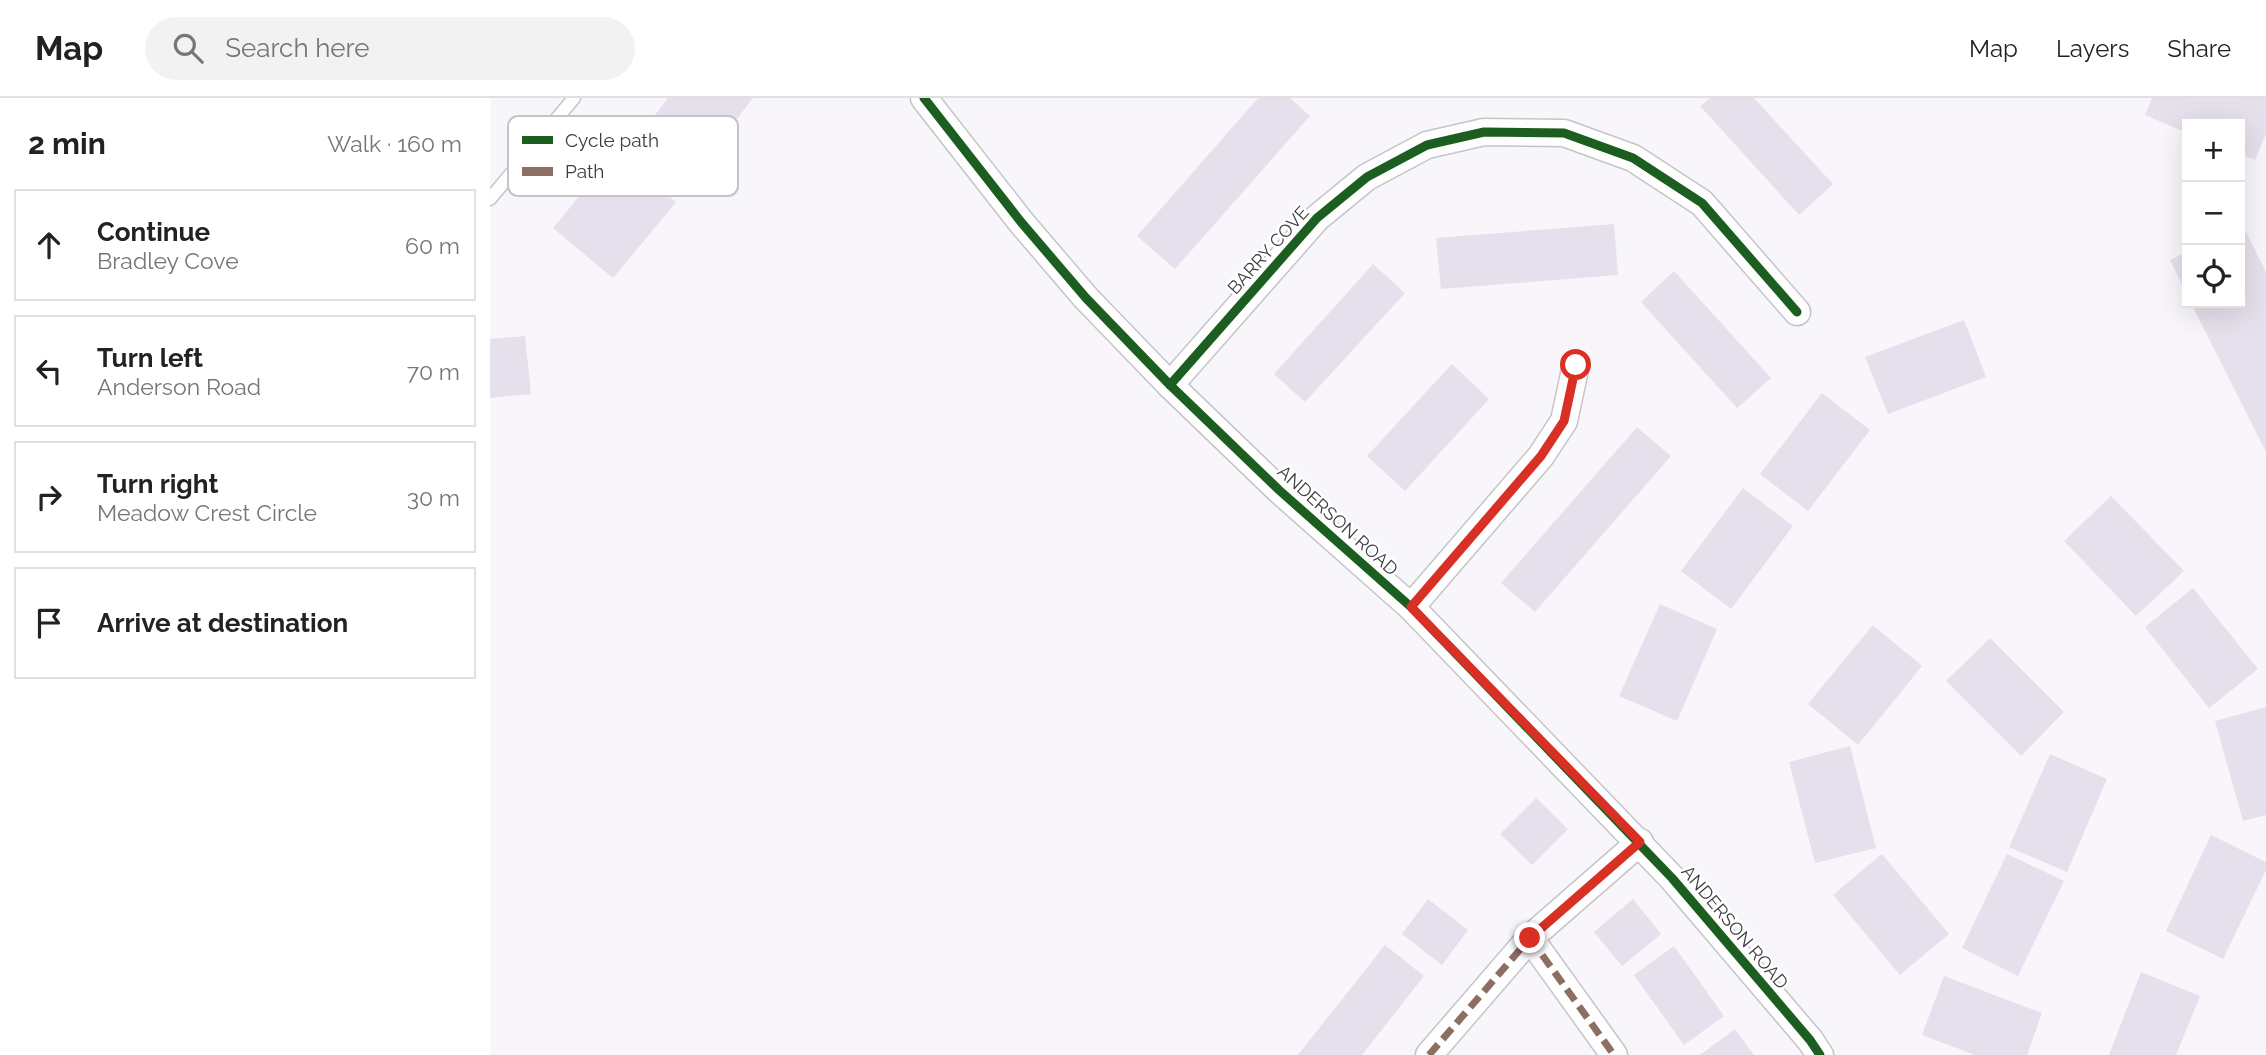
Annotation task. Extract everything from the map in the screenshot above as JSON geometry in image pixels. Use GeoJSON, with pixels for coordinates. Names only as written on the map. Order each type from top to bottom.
{"type":"FeatureCollection","features":[{"type":"Feature","properties":{"kind":"street","name":"ANDERSON ROAD"},"geometry":{"type":"LineString","coordinates":[[924,98],[1021,222],[1086,298],[1170,385],[1279,489],[1411,607],[1640,842],[1820,1055]]}},
{"type":"Feature","properties":{"kind":"street","name":"BARRY COVE"},"geometry":{"type":"LineString","coordinates":[[1170,385],[1317,218],[1337,201],[1367,177],[1427,145],[1484,132],[1564,133],[1633,158],[1702,203],[1797,312]]}},
{"type":"Feature","properties":{"kind":"street"},"geometry":{"type":"LineString","coordinates":[[1411,607],[1541,456],[1564,421],[1576,365]]}},
{"type":"Feature","properties":{"kind":"street"},"geometry":{"type":"LineString","coordinates":[[1429,1055],[1530,938],[1640,842]]}},
{"type":"Feature","properties":{"kind":"street"},"geometry":{"type":"LineString","coordinates":[[1530,938],[1614,1055]]}},
{"type":"Feature","properties":{"kind":"lane"},"geometry":{"type":"LineString","coordinates":[[559,116],[574,98]]}},
{"type":"Feature","properties":{"kind":"lane"},"geometry":{"type":"LineString","coordinates":[[490,199],[508,177]]}},
{"type":"Feature","properties":{"kind":"building"},"geometry":{"type":"Polygon","coordinates":[[[668,98],[753,98],[738,117],[654,116],[668,98]]]}},
{"type":"Feature","properties":{"kind":"building"},"geometry":{"type":"Polygon","coordinates":[[[1258,98],[1290,98],[1310,116],[1175,269],[1137,236],[1258,98]]]}},
{"type":"Feature","properties":{"kind":"building"},"geometry":{"type":"Polygon","coordinates":[[[1710,98],[1754,98],[1833,184],[1799,215],[1700,106],[1710,98]]]}},
{"type":"Feature","properties":{"kind":"building"},"geometry":{"type":"Polygon","coordinates":[[[2152,98],[2266,98],[2266,134],[2255,160],[2245,156],[2245,119],[2182,119],[2182,131],[2145,115],[2152,98]]]}},
{"type":"Feature","properties":{"kind":"building"},"geometry":{"type":"Polygon","coordinates":[[[580,196],[669,196],[676,202],[613,278],[553,228],[580,196]]]}},
{"type":"Feature","properties":{"kind":"building"},"geometry":{"type":"Polygon","coordinates":[[[1614,224],[1618,275],[1441,289],[1436,238],[1614,224]]]}},
{"type":"Feature","properties":{"kind":"building"},"geometry":{"type":"Polygon","coordinates":[[[2245,230],[2266,272],[2266,452],[2194,308],[2245,308],[2245,230]]]}},
{"type":"Feature","properties":{"kind":"building"},"geometry":{"type":"Polygon","coordinates":[[[2182,254],[2182,285],[2170,260],[2182,254]]]}},
{"type":"Feature","properties":{"kind":"building"},"geometry":{"type":"Polygon","coordinates":[[[1373,264],[1405,293],[1305,402],[1274,374],[1373,264]]]}},
{"type":"Feature","properties":{"kind":"building"},"geometry":{"type":"Polygon","coordinates":[[[1674,271],[1771,378],[1737,408],[1641,302],[1674,271]]]}},
{"type":"Feature","properties":{"kind":"building"},"geometry":{"type":"Polygon","coordinates":[[[1964,320],[1986,377],[1888,414],[1865,357],[1964,320]]]}},
{"type":"Feature","properties":{"kind":"building"},"geometry":{"type":"Polygon","coordinates":[[[525,336],[531,394],[490,398],[490,339],[525,336]]]}},
{"type":"Feature","properties":{"kind":"building"},"geometry":{"type":"Polygon","coordinates":[[[1452,364],[1489,399],[1405,491],[1367,456],[1452,364]]]}},
{"type":"Feature","properties":{"kind":"building"},"geometry":{"type":"Polygon","coordinates":[[[1822,393],[1870,430],[1808,511],[1760,474],[1822,393]]]}},
{"type":"Feature","properties":{"kind":"building"},"geometry":{"type":"Polygon","coordinates":[[[1637,427],[1671,456],[1535,612],[1501,583],[1637,427]]]}},
{"type":"Feature","properties":{"kind":"building"},"geometry":{"type":"Polygon","coordinates":[[[1743,488],[1793,526],[1731,609],[1681,571],[1743,488]]]}},
{"type":"Feature","properties":{"kind":"building"},"geometry":{"type":"Polygon","coordinates":[[[2111,496],[2184,571],[2136,616],[2064,541],[2111,496]]]}},
{"type":"Feature","properties":{"kind":"building"},"geometry":{"type":"Polygon","coordinates":[[[2193,588],[2258,669],[2209,708],[2145,627],[2193,588]]]}},
{"type":"Feature","properties":{"kind":"building"},"geometry":{"type":"Polygon","coordinates":[[[1660,604],[1717,629],[1677,721],[1619,696],[1660,604]]]}},
{"type":"Feature","properties":{"kind":"building"},"geometry":{"type":"Polygon","coordinates":[[[1873,625],[1922,666],[1858,745],[1808,704],[1873,625]]]}},
{"type":"Feature","properties":{"kind":"building"},"geometry":{"type":"Polygon","coordinates":[[[1990,638],[2064,712],[2021,756],[1946,681],[1990,638]]]}},
{"type":"Feature","properties":{"kind":"building"},"geometry":{"type":"Polygon","coordinates":[[[2266,707],[2266,815],[2243,821],[2215,721],[2266,707]]]}},
{"type":"Feature","properties":{"kind":"building"},"geometry":{"type":"Polygon","coordinates":[[[1850,746],[1876,848],[1815,863],[1789,762],[1850,746]]]}},
{"type":"Feature","properties":{"kind":"building"},"geometry":{"type":"Polygon","coordinates":[[[2050,754],[2107,779],[2067,872],[2009,847],[2050,754]]]}},
{"type":"Feature","properties":{"kind":"building"},"geometry":{"type":"Polygon","coordinates":[[[1536,798],[1568,829],[1532,865],[1500,834],[1536,798]]]}},
{"type":"Feature","properties":{"kind":"building"},"geometry":{"type":"Polygon","coordinates":[[[2211,835],[2266,862],[2266,870],[2223,959],[2166,931],[2211,835]]]}},
{"type":"Feature","properties":{"kind":"building"},"geometry":{"type":"Polygon","coordinates":[[[1882,854],[1949,934],[1900,975],[1833,895],[1882,854]]]}},
{"type":"Feature","properties":{"kind":"building"},"geometry":{"type":"Polygon","coordinates":[[[2007,854],[2064,881],[2018,976],[1962,948],[2007,854]]]}},
{"type":"Feature","properties":{"kind":"building"},"geometry":{"type":"Polygon","coordinates":[[[1428,899],[1468,930],[1442,965],[1402,934],[1428,899]]]}},
{"type":"Feature","properties":{"kind":"building"},"geometry":{"type":"Polygon","coordinates":[[[1633,899],[1661,934],[1622,966],[1594,932],[1633,899]]]}},
{"type":"Feature","properties":{"kind":"building"},"geometry":{"type":"Polygon","coordinates":[[[1385,945],[1424,976],[1362,1055],[1298,1055],[1385,945]]]}},
{"type":"Feature","properties":{"kind":"building"},"geometry":{"type":"Polygon","coordinates":[[[1674,946],[1724,1016],[1684,1045],[1634,975],[1674,946]]]}},
{"type":"Feature","properties":{"kind":"building"},"geometry":{"type":"Polygon","coordinates":[[[2141,972],[2200,996],[2176,1055],[2109,1055],[2141,972]]]}},
{"type":"Feature","properties":{"kind":"building"},"geometry":{"type":"Polygon","coordinates":[[[1944,976],[2042,1013],[2027,1055],[1975,1055],[1922,1035],[1944,976]]]}},
{"type":"Feature","properties":{"kind":"building"},"geometry":{"type":"Polygon","coordinates":[[[1735,1029],[1754,1055],[1700,1055],[1735,1029]]]}},
{"type":"Feature","properties":{"kind":"marked path"},"geometry":{"type":"LineString","coordinates":[[1429,1055],[1530,938],[1640,842]]}},
{"type":"Feature","properties":{"kind":"marked path"},"geometry":{"type":"LineString","coordinates":[[1530,938],[1614,1055]]}},
{"type":"Feature","properties":{"kind":"cycle path"},"geometry":{"type":"LineString","coordinates":[[924,98],[1021,222],[1086,298],[1170,385],[1279,490],[1411,607],[1672,878],[1820,1055]]}},
{"type":"Feature","properties":{"kind":"cycle path"},"geometry":{"type":"LineString","coordinates":[[1170,385],[1317,218],[1367,177],[1427,145],[1484,132],[1564,133],[1633,158],[1702,203],[1797,312]]}},
{"type":"Feature","properties":{"kind":"route"},"geometry":{"type":"LineString","coordinates":[[1530,938],[1640,842],[1411,607],[1541,456],[1564,421],[1576,365]]}}]}
